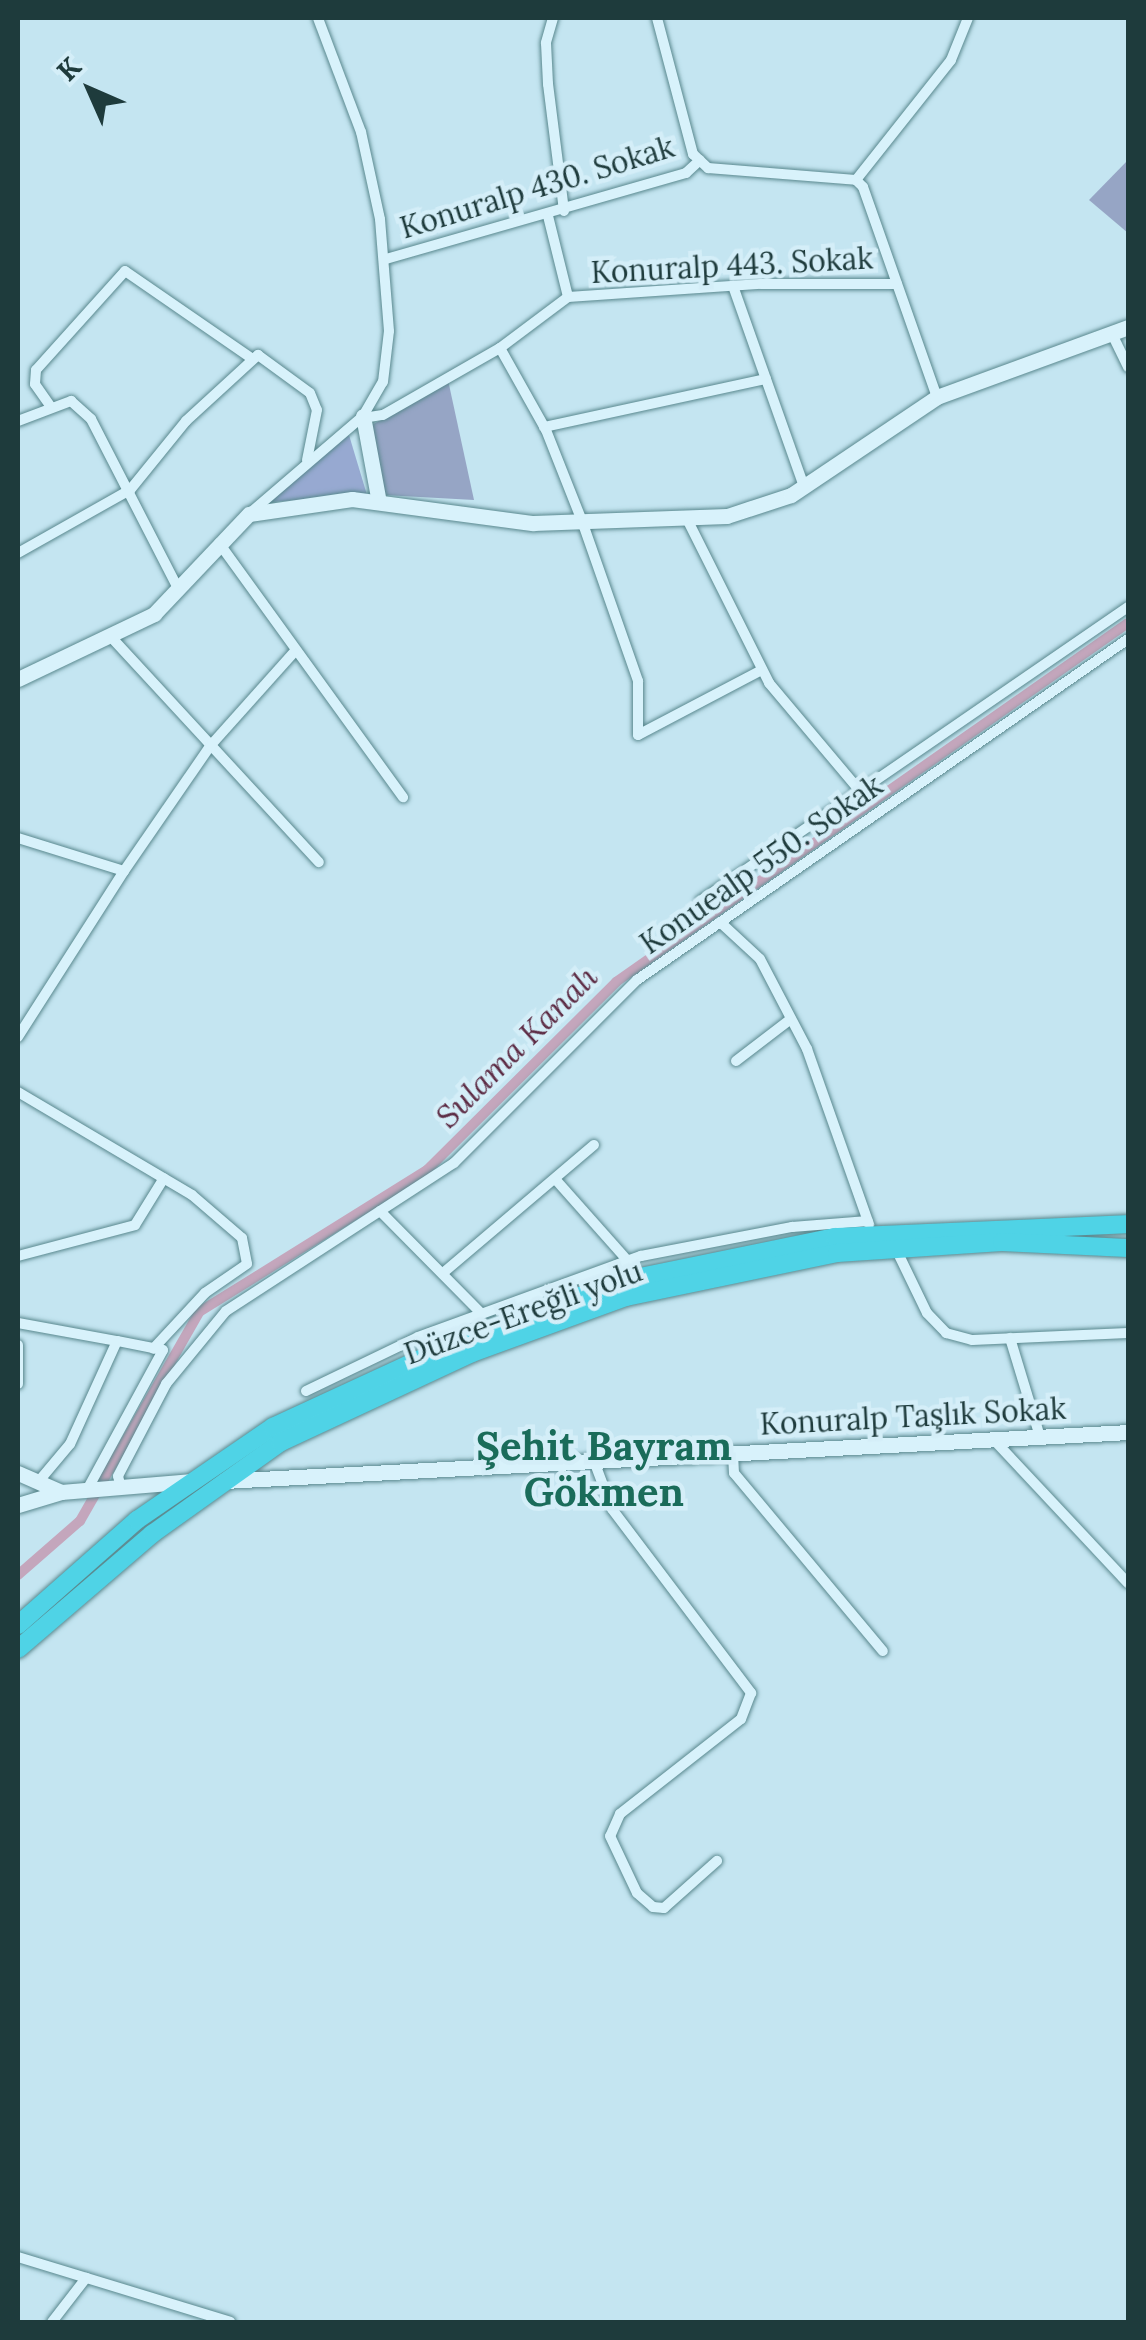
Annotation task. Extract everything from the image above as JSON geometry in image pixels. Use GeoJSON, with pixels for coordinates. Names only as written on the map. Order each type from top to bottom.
{"type":"FeatureCollection","features":[{"type":"Feature","properties":{"kind":"highway","name":"Düzce-Ereğli yolu"},"geometry":{"type":"LineString","coordinates":[[18,1625],[137,1520],[273,1427],[466,1338],[622,1281],[870,1228],[1128,1224]]}},
{"type":"Feature","properties":{"kind":"highway","name":"Düzce-Ereğli yolu"},"geometry":{"type":"LineString","coordinates":[[18,1650],[222,1482],[281,1442],[472,1353],[626,1297],[837,1253],[1002,1242],[1128,1248]]}},
{"type":"Feature","properties":{"kind":"street"},"geometry":{"type":"LineString","coordinates":[[20,676],[112,638],[154,614],[248,514],[306,461],[363,417],[383,382],[386,259],[361,132],[318,18]]}},
{"type":"Feature","properties":{"kind":"street"},"geometry":{"type":"LineString","coordinates":[[552,18],[546,43],[548,84],[564,211]]}},
{"type":"Feature","properties":{"kind":"street"},"geometry":{"type":"LineString","coordinates":[[657,18],[700,160],[708,168],[856,180]]}},
{"type":"Feature","properties":{"kind":"street"},"geometry":{"type":"LineString","coordinates":[[856,180],[951,60],[968,18]]}},
{"type":"Feature","properties":{"kind":"street","name":"Konuralp 430. Sokak"},"geometry":{"type":"LineString","coordinates":[[386,259],[548,216],[686,173],[700,160]]}},
{"type":"Feature","properties":{"kind":"street"},"geometry":{"type":"LineString","coordinates":[[856,180],[937,398]]}},
{"type":"Feature","properties":{"kind":"street"},"geometry":{"type":"LineString","coordinates":[[548,216],[568,298]]}},
{"type":"Feature","properties":{"kind":"street"},"geometry":{"type":"LineString","coordinates":[[52,407],[36,384],[36,370],[125,271],[251,358]]}},
{"type":"Feature","properties":{"kind":"street","name":"Konuralp 443. Sokak"},"geometry":{"type":"LineString","coordinates":[[363,417],[384,415],[500,348],[568,298],[733,286],[897,284]]}},
{"type":"Feature","properties":{"kind":"street"},"geometry":{"type":"LineString","coordinates":[[733,286],[804,487]]}},
{"type":"Feature","properties":{"kind":"street"},"geometry":{"type":"LineString","coordinates":[[248,514],[352,499],[533,523],[727,516],[804,487],[937,398],[1128,328]]}},
{"type":"Feature","properties":{"kind":"street"},"geometry":{"type":"LineString","coordinates":[[1112,334],[1128,368]]}},
{"type":"Feature","properties":{"kind":"street"},"geometry":{"type":"LineString","coordinates":[[500,348],[544,427],[582,521],[638,682],[638,736],[762,670]]}},
{"type":"Feature","properties":{"kind":"street"},"geometry":{"type":"LineString","coordinates":[[18,553],[130,490],[251,358],[258,355],[310,393],[316,410],[306,461]]}},
{"type":"Feature","properties":{"kind":"street"},"geometry":{"type":"LineString","coordinates":[[544,427],[766,379]]}},
{"type":"Feature","properties":{"kind":"street"},"geometry":{"type":"LineString","coordinates":[[18,422],[71,402],[91,419],[178,588]]}},
{"type":"Feature","properties":{"kind":"street"},"geometry":{"type":"LineString","coordinates":[[363,417],[379,502]]}},
{"type":"Feature","properties":{"kind":"street"},"geometry":{"type":"LineString","coordinates":[[686,517],[762,670],[830,763],[860,792]]}},
{"type":"Feature","properties":{"kind":"street"},"geometry":{"type":"LineString","coordinates":[[219,543],[403,797]]}},
{"type":"Feature","properties":{"kind":"street"},"geometry":{"type":"LineString","coordinates":[[700,901],[1128,607]]}},
{"type":"Feature","properties":{"kind":"street"},"geometry":{"type":"LineString","coordinates":[[112,638],[318,862]]}},
{"type":"Feature","properties":{"kind":"street","name":"Konuealp 550. Sokak"},"geometry":{"type":"LineString","coordinates":[[119,1488],[118,1476],[196,1340],[226,1311],[454,1163],[638,980],[1128,639]]}},
{"type":"Feature","properties":{"kind":"street"},"geometry":{"type":"LineString","coordinates":[[18,1037],[211,745],[295,651]]}},
{"type":"Feature","properties":{"kind":"street"},"geometry":{"type":"LineString","coordinates":[[18,838],[124,872]]}},
{"type":"Feature","properties":{"kind":"street"},"geometry":{"type":"LineString","coordinates":[[306,1391],[480,1312],[627,1260],[792,1227],[870,1228],[833,1134],[819,1076],[760,959],[720,922]]}},
{"type":"Feature","properties":{"kind":"street"},"geometry":{"type":"LineString","coordinates":[[736,1061],[791,1019]]}},
{"type":"Feature","properties":{"kind":"street"},"geometry":{"type":"LineString","coordinates":[[18,1092],[164,1178],[242,1238],[248,1252],[246,1264],[205,1294],[154,1348]]}},
{"type":"Feature","properties":{"kind":"street"},"geometry":{"type":"LineString","coordinates":[[443,1273],[594,1145]]}},
{"type":"Feature","properties":{"kind":"street"},"geometry":{"type":"LineString","coordinates":[[18,1256],[136,1225],[164,1178]]}},
{"type":"Feature","properties":{"kind":"street"},"geometry":{"type":"LineString","coordinates":[[556,1180],[627,1260]]}},
{"type":"Feature","properties":{"kind":"street"},"geometry":{"type":"LineString","coordinates":[[380,1211],[480,1312]]}},
{"type":"Feature","properties":{"kind":"street"},"geometry":{"type":"LineString","coordinates":[[896,1249],[927,1313],[946,1334],[1010,1338],[1128,1333]]}},
{"type":"Feature","properties":{"kind":"street"},"geometry":{"type":"LineString","coordinates":[[18,1323],[163,1350],[87,1490]]}},
{"type":"Feature","properties":{"kind":"street"},"geometry":{"type":"LineString","coordinates":[[1010,1338],[1040,1437]]}},
{"type":"Feature","properties":{"kind":"street"},"geometry":{"type":"LineString","coordinates":[[39,1480],[70,1444],[117,1341]]}},
{"type":"Feature","properties":{"kind":"street"},"geometry":{"type":"LineString","coordinates":[[18,1345],[18,1384]]}},
{"type":"Feature","properties":{"kind":"street","name":"Konuralp Taşlık Sokak"},"geometry":{"type":"LineString","coordinates":[[222,1482],[1128,1432]]}},
{"type":"Feature","properties":{"kind":"street"},"geometry":{"type":"LineString","coordinates":[[994,1440],[1128,1583]]}},
{"type":"Feature","properties":{"kind":"street"},"geometry":{"type":"LineString","coordinates":[[733,1454],[734,1474],[883,1651]]}},
{"type":"Feature","properties":{"kind":"street"},"geometry":{"type":"LineString","coordinates":[[594,1461],[612,1509],[751,1692],[741,1719],[620,1814],[610,1836],[637,1893],[653,1907],[664,1908],[717,1862]]}},
{"type":"Feature","properties":{"kind":"street"},"geometry":{"type":"LineString","coordinates":[[18,1473],[61,1492]]}},
{"type":"Feature","properties":{"kind":"street"},"geometry":{"type":"LineString","coordinates":[[18,1506],[61,1492],[194,1480]]}},
{"type":"Feature","properties":{"kind":"street"},"geometry":{"type":"LineString","coordinates":[[18,2258],[230,2322]]}},
{"type":"Feature","properties":{"kind":"street"},"geometry":{"type":"LineString","coordinates":[[52,2322],[86,2278]]}},
{"type":"Feature","properties":{"kind":"shaded area"},"geometry":{"type":"Polygon","coordinates":[[[1128,160],[1128,233],[1089,200],[1128,160]]]}},
{"type":"Feature","properties":{"kind":"shaded area"},"geometry":{"type":"Polygon","coordinates":[[[448,380],[474,500],[384,495],[372,425],[448,380]]]}},
{"type":"Feature","properties":{"kind":"shaded area"},"geometry":{"type":"Polygon","coordinates":[[[349,435],[367,495],[271,502],[298,473],[349,435]]]}},
{"type":"Feature","properties":{"kind":"waterway","name":"Sulama Kanalı"},"geometry":{"type":"LineString","coordinates":[[18,1575],[80,1521],[199,1312],[427,1170],[616,982],[1128,623]]}},
{"type":"Feature","properties":{"kind":"district","name":"Şehit Bayram Gökmen"},"geometry":{"type":"Point","coordinates":[604,1469]}}]}
